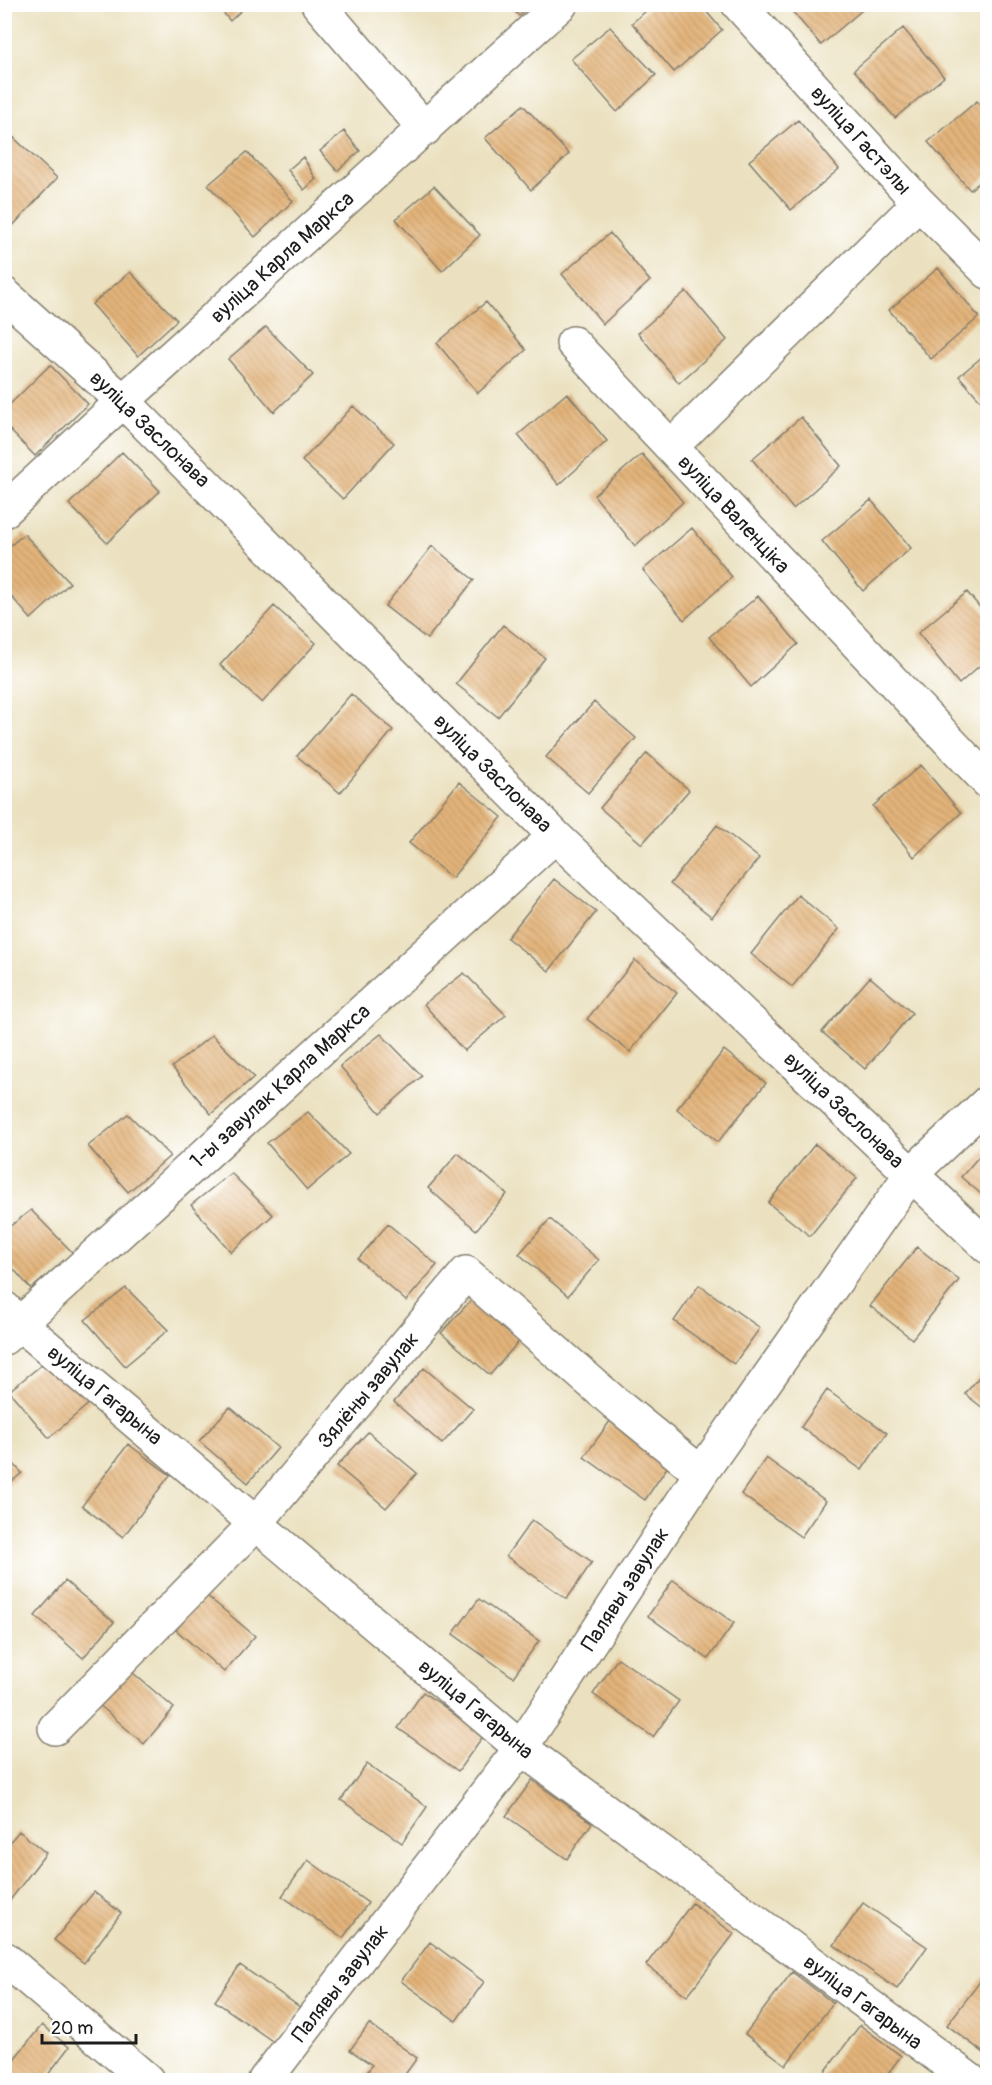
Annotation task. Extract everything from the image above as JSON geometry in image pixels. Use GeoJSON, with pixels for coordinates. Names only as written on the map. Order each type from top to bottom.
{"type":"FeatureCollection","features":[{"type":"Feature","properties":{"kind":"street"},"geometry":{"type":"LineString","coordinates":[[318,4],[425,129]]}},
{"type":"Feature","properties":{"kind":"street","name":"вуліца Карла Маркса"},"geometry":{"type":"LineString","coordinates":[[4,511],[123,400],[561,4]]}},
{"type":"Feature","properties":{"kind":"street","name":"вуліца Гастэлы"},"geometry":{"type":"LineString","coordinates":[[738,4],[919,203],[987,272]]}},
{"type":"Feature","properties":{"kind":"street","name":"вуліца Валенціка"},"geometry":{"type":"LineString","coordinates":[[919,203],[671,447],[987,782]]}},
{"type":"Feature","properties":{"kind":"street","name":"вуліца Заслонава"},"geometry":{"type":"LineString","coordinates":[[4,294],[123,400],[555,836],[987,1247]]}},
{"type":"Feature","properties":{"kind":"street"},"geometry":{"type":"LineString","coordinates":[[573,343],[671,447]]}},
{"type":"Feature","properties":{"kind":"street","name":"1-ы завулак Карла Маркса"},"geometry":{"type":"LineString","coordinates":[[9,1323],[555,836]]}},
{"type":"Feature","properties":{"kind":"street","name":"Палявы завулак"},"geometry":{"type":"LineString","coordinates":[[265,2080],[521,1748],[701,1473],[911,1174],[987,1102]]}},
{"type":"Feature","properties":{"kind":"street","name":"Зялёны завулак"},"geometry":{"type":"LineString","coordinates":[[55,1728],[256,1523],[466,1273],[616,1404],[701,1473]]}},
{"type":"Feature","properties":{"kind":"street","name":"вуліца Гагарына"},"geometry":{"type":"LineString","coordinates":[[9,1323],[256,1523],[521,1748],[970,2080]]}},
{"type":"Feature","properties":{"kind":"street"},"geometry":{"type":"LineString","coordinates":[[4,1958],[147,2080]]}},
{"type":"Feature","properties":{"kind":"building"},"geometry":{"type":"Polygon","coordinates":[[[216,4],[248,4],[230,21],[216,4]]]}},
{"type":"Feature","properties":{"kind":"building"},"geometry":{"type":"Polygon","coordinates":[[[508,4],[532,4],[519,16],[508,4]]]}},
{"type":"Feature","properties":{"kind":"building"},"geometry":{"type":"Polygon","coordinates":[[[654,4],[700,4],[722,30],[674,72],[632,23],[654,4]]]}},
{"type":"Feature","properties":{"kind":"building"},"geometry":{"type":"Polygon","coordinates":[[[786,4],[869,4],[821,45],[786,4]]]}},
{"type":"Feature","properties":{"kind":"building"},"geometry":{"type":"Polygon","coordinates":[[[610,27],[656,75],[617,112],[571,59],[610,27]]]}},
{"type":"Feature","properties":{"kind":"building"},"geometry":{"type":"Polygon","coordinates":[[[903,28],[944,77],[895,118],[854,70],[903,28]]]}},
{"type":"Feature","properties":{"kind":"building"},"geometry":{"type":"Polygon","coordinates":[[[977,101],[988,113],[988,175],[970,190],[928,142],[977,101]]]}},
{"type":"Feature","properties":{"kind":"building"},"geometry":{"type":"Polygon","coordinates":[[[523,105],[569,154],[531,190],[485,138],[523,105]]]}},
{"type":"Feature","properties":{"kind":"building"},"geometry":{"type":"Polygon","coordinates":[[[798,120],[839,169],[791,210],[749,161],[798,120]]]}},
{"type":"Feature","properties":{"kind":"building"},"geometry":{"type":"Polygon","coordinates":[[[344,131],[360,151],[337,171],[320,151],[344,131]]]}},
{"type":"Feature","properties":{"kind":"building"},"geometry":{"type":"Polygon","coordinates":[[[13,137],[57,178],[8,231],[4,228],[4,146],[13,137]]]}},
{"type":"Feature","properties":{"kind":"building"},"geometry":{"type":"Polygon","coordinates":[[[247,152],[293,201],[255,237],[208,185],[247,152]]]}},
{"type":"Feature","properties":{"kind":"building"},"geometry":{"type":"Polygon","coordinates":[[[303,157],[316,179],[304,190],[288,170],[303,157]]]}},
{"type":"Feature","properties":{"kind":"building"},"geometry":{"type":"Polygon","coordinates":[[[434,186],[480,235],[442,271],[396,219],[434,186]]]}},
{"type":"Feature","properties":{"kind":"building"},"geometry":{"type":"Polygon","coordinates":[[[610,233],[650,281],[603,324],[562,274],[610,233]]]}},
{"type":"Feature","properties":{"kind":"building"},"geometry":{"type":"Polygon","coordinates":[[[938,268],[979,317],[931,359],[889,310],[938,268]]]}},
{"type":"Feature","properties":{"kind":"building"},"geometry":{"type":"Polygon","coordinates":[[[130,272],[177,320],[138,356],[92,304],[130,272]]]}},
{"type":"Feature","properties":{"kind":"building"},"geometry":{"type":"Polygon","coordinates":[[[686,291],[727,340],[679,383],[638,333],[686,291]]]}},
{"type":"Feature","properties":{"kind":"building"},"geometry":{"type":"Polygon","coordinates":[[[486,302],[526,350],[478,393],[437,343],[486,302]]]}},
{"type":"Feature","properties":{"kind":"building"},"geometry":{"type":"Polygon","coordinates":[[[266,327],[313,375],[274,412],[228,359],[266,327]]]}},
{"type":"Feature","properties":{"kind":"building"},"geometry":{"type":"Polygon","coordinates":[[[988,352],[988,409],[959,376],[988,352]]]}},
{"type":"Feature","properties":{"kind":"building"},"geometry":{"type":"Polygon","coordinates":[[[50,365],[88,404],[35,456],[4,424],[4,410],[50,365]]]}},
{"type":"Feature","properties":{"kind":"building"},"geometry":{"type":"Polygon","coordinates":[[[567,393],[607,441],[559,485],[518,435],[567,393]]]}},
{"type":"Feature","properties":{"kind":"building"},"geometry":{"type":"Polygon","coordinates":[[[353,406],[394,443],[343,499],[302,461],[353,406]]]}},
{"type":"Feature","properties":{"kind":"building"},"geometry":{"type":"Polygon","coordinates":[[[801,417],[841,466],[793,509],[752,459],[801,417]]]}},
{"type":"Feature","properties":{"kind":"building"},"geometry":{"type":"Polygon","coordinates":[[[122,452],[160,491],[107,543],[69,504],[122,452]]]}},
{"type":"Feature","properties":{"kind":"building"},"geometry":{"type":"Polygon","coordinates":[[[642,454],[683,502],[635,546],[594,495],[642,454]]]}},
{"type":"Feature","properties":{"kind":"building"},"geometry":{"type":"Polygon","coordinates":[[[871,500],[911,548],[863,591],[822,541],[871,500]]]}},
{"type":"Feature","properties":{"kind":"building"},"geometry":{"type":"Polygon","coordinates":[[[692,528],[732,577],[684,620],[643,570],[692,528]]]}},
{"type":"Feature","properties":{"kind":"building"},"geometry":{"type":"Polygon","coordinates":[[[24,534],[70,583],[31,619],[4,588],[4,551],[24,534]]]}},
{"type":"Feature","properties":{"kind":"building"},"geometry":{"type":"Polygon","coordinates":[[[432,546],[474,580],[427,639],[385,606],[432,546]]]}},
{"type":"Feature","properties":{"kind":"building"},"geometry":{"type":"Polygon","coordinates":[[[967,592],[988,617],[988,658],[959,684],[918,633],[967,592]]]}},
{"type":"Feature","properties":{"kind":"building"},"geometry":{"type":"Polygon","coordinates":[[[758,596],[798,644],[751,687],[709,637],[758,596]]]}},
{"type":"Feature","properties":{"kind":"building"},"geometry":{"type":"Polygon","coordinates":[[[274,606],[316,643],[262,703],[220,665],[274,606]]]}},
{"type":"Feature","properties":{"kind":"building"},"geometry":{"type":"Polygon","coordinates":[[[503,625],[545,658],[498,717],[456,684],[503,625]]]}},
{"type":"Feature","properties":{"kind":"building"},"geometry":{"type":"Polygon","coordinates":[[[351,694],[393,730],[340,793],[297,756],[351,694]]]}},
{"type":"Feature","properties":{"kind":"building"},"geometry":{"type":"Polygon","coordinates":[[[594,702],[636,738],[588,793],[546,757],[594,702]]]}},
{"type":"Feature","properties":{"kind":"building"},"geometry":{"type":"Polygon","coordinates":[[[647,753],[689,790],[642,844],[600,808],[647,753]]]}},
{"type":"Feature","properties":{"kind":"building"},"geometry":{"type":"Polygon","coordinates":[[[921,765],[961,813],[914,857],[873,806],[921,765]]]}},
{"type":"Feature","properties":{"kind":"building"},"geometry":{"type":"Polygon","coordinates":[[[459,782],[502,817],[452,878],[409,843],[459,782]]]}},
{"type":"Feature","properties":{"kind":"building"},"geometry":{"type":"Polygon","coordinates":[[[717,825],[759,858],[712,917],[670,884],[717,825]]]}},
{"type":"Feature","properties":{"kind":"building"},"geometry":{"type":"Polygon","coordinates":[[[554,879],[596,912],[549,971],[507,938],[554,879]]]}},
{"type":"Feature","properties":{"kind":"building"},"geometry":{"type":"Polygon","coordinates":[[[798,895],[839,929],[792,987],[751,954],[798,895]]]}},
{"type":"Feature","properties":{"kind":"building"},"geometry":{"type":"Polygon","coordinates":[[[635,960],[677,993],[630,1052],[587,1019],[635,960]]]}},
{"type":"Feature","properties":{"kind":"building"},"geometry":{"type":"Polygon","coordinates":[[[464,973],[506,1015],[464,1051],[424,1004],[464,973]]]}},
{"type":"Feature","properties":{"kind":"building"},"geometry":{"type":"Polygon","coordinates":[[[870,977],[912,1013],[865,1069],[822,1032],[870,977]]]}},
{"type":"Feature","properties":{"kind":"building"},"geometry":{"type":"Polygon","coordinates":[[[381,1034],[422,1076],[380,1113],[340,1066],[381,1034]]]}},
{"type":"Feature","properties":{"kind":"building"},"geometry":{"type":"Polygon","coordinates":[[[212,1035],[254,1077],[211,1114],[172,1067],[212,1035]]]}},
{"type":"Feature","properties":{"kind":"building"},"geometry":{"type":"Polygon","coordinates":[[[724,1050],[766,1083],[718,1142],[677,1109],[724,1050]]]}},
{"type":"Feature","properties":{"kind":"building"},"geometry":{"type":"Polygon","coordinates":[[[308,1112],[349,1154],[307,1190],[267,1143],[308,1112]]]}},
{"type":"Feature","properties":{"kind":"building"},"geometry":{"type":"Polygon","coordinates":[[[128,1114],[170,1156],[128,1192],[88,1146],[128,1114]]]}},
{"type":"Feature","properties":{"kind":"building"},"geometry":{"type":"Polygon","coordinates":[[[815,1144],[857,1178],[810,1236],[768,1203],[815,1144]]]}},
{"type":"Feature","properties":{"kind":"building"},"geometry":{"type":"Polygon","coordinates":[[[988,1146],[988,1200],[961,1177],[988,1146]]]}},
{"type":"Feature","properties":{"kind":"building"},"geometry":{"type":"Polygon","coordinates":[[[458,1153],[507,1194],[476,1230],[428,1188],[458,1153]]]}},
{"type":"Feature","properties":{"kind":"building"},"geometry":{"type":"Polygon","coordinates":[[[231,1173],[273,1215],[231,1252],[191,1205],[231,1173]]]}},
{"type":"Feature","properties":{"kind":"building"},"geometry":{"type":"Polygon","coordinates":[[[31,1210],[73,1253],[31,1289],[4,1258],[4,1231],[31,1210]]]}},
{"type":"Feature","properties":{"kind":"building"},"geometry":{"type":"Polygon","coordinates":[[[550,1219],[599,1260],[568,1296],[519,1254],[550,1219]]]}},
{"type":"Feature","properties":{"kind":"building"},"geometry":{"type":"Polygon","coordinates":[[[388,1224],[437,1265],[406,1301],[358,1259],[388,1224]]]}},
{"type":"Feature","properties":{"kind":"building"},"geometry":{"type":"Polygon","coordinates":[[[917,1247],[959,1280],[912,1339],[870,1306],[917,1247]]]}},
{"type":"Feature","properties":{"kind":"building"},"geometry":{"type":"Polygon","coordinates":[[[699,1285],[760,1328],[734,1364],[674,1321],[699,1285]]]}},
{"type":"Feature","properties":{"kind":"building"},"geometry":{"type":"Polygon","coordinates":[[[126,1288],[168,1330],[125,1366],[85,1320],[126,1288]]]}},
{"type":"Feature","properties":{"kind":"building"},"geometry":{"type":"Polygon","coordinates":[[[472,1299],[520,1340],[490,1375],[441,1333],[472,1299]]]}},
{"type":"Feature","properties":{"kind":"building"},"geometry":{"type":"Polygon","coordinates":[[[49,1359],[92,1401],[49,1438],[9,1391],[49,1359]]]}},
{"type":"Feature","properties":{"kind":"building"},"geometry":{"type":"Polygon","coordinates":[[[988,1366],[988,1412],[965,1394],[988,1366]]]}},
{"type":"Feature","properties":{"kind":"building"},"geometry":{"type":"Polygon","coordinates":[[[424,1368],[473,1409],[442,1444],[394,1402],[424,1368]]]}},
{"type":"Feature","properties":{"kind":"building"},"geometry":{"type":"Polygon","coordinates":[[[827,1390],[887,1433],[862,1470],[801,1427],[827,1390]]]}},
{"type":"Feature","properties":{"kind":"building"},"geometry":{"type":"Polygon","coordinates":[[[230,1407],[278,1448],[248,1483],[199,1441],[230,1407]]]}},
{"type":"Feature","properties":{"kind":"building"},"geometry":{"type":"Polygon","coordinates":[[[610,1421],[670,1463],[645,1500],[584,1457],[610,1421]]]}},
{"type":"Feature","properties":{"kind":"building"},"geometry":{"type":"Polygon","coordinates":[[[368,1432],[417,1473],[386,1508],[337,1466],[368,1432]]]}},
{"type":"Feature","properties":{"kind":"building"},"geometry":{"type":"Polygon","coordinates":[[[128,1444],[170,1475],[123,1537],[82,1506],[128,1444]]]}},
{"type":"Feature","properties":{"kind":"building"},"geometry":{"type":"Polygon","coordinates":[[[4,1454],[22,1473],[4,1488],[4,1454]]]}},
{"type":"Feature","properties":{"kind":"building"},"geometry":{"type":"Polygon","coordinates":[[[766,1458],[826,1501],[801,1537],[741,1494],[766,1458]]]}},
{"type":"Feature","properties":{"kind":"building"},"geometry":{"type":"Polygon","coordinates":[[[532,1520],[592,1562],[567,1599],[506,1556],[532,1520]]]}},
{"type":"Feature","properties":{"kind":"building"},"geometry":{"type":"Polygon","coordinates":[[[673,1580],[734,1623],[708,1659],[648,1616],[673,1580]]]}},
{"type":"Feature","properties":{"kind":"building"},"geometry":{"type":"Polygon","coordinates":[[[65,1581],[114,1622],[83,1658],[35,1616],[65,1581]]]}},
{"type":"Feature","properties":{"kind":"building"},"geometry":{"type":"Polygon","coordinates":[[[206,1595],[255,1636],[224,1672],[176,1630],[206,1595]]]}},
{"type":"Feature","properties":{"kind":"building"},"geometry":{"type":"Polygon","coordinates":[[[479,1599],[539,1641],[513,1677],[453,1634],[479,1599]]]}},
{"type":"Feature","properties":{"kind":"building"},"geometry":{"type":"Polygon","coordinates":[[[618,1658],[679,1701],[653,1737],[593,1694],[618,1658]]]}},
{"type":"Feature","properties":{"kind":"building"},"geometry":{"type":"Polygon","coordinates":[[[126,1667],[174,1708],[144,1744],[95,1701],[126,1667]]]}},
{"type":"Feature","properties":{"kind":"building"},"geometry":{"type":"Polygon","coordinates":[[[423,1692],[484,1735],[458,1771],[398,1728],[423,1692]]]}},
{"type":"Feature","properties":{"kind":"building"},"geometry":{"type":"Polygon","coordinates":[[[367,1764],[427,1807],[402,1843],[341,1800],[367,1764]]]}},
{"type":"Feature","properties":{"kind":"building"},"geometry":{"type":"Polygon","coordinates":[[[532,1780],[592,1823],[567,1859],[506,1816],[532,1780]]]}},
{"type":"Feature","properties":{"kind":"building"},"geometry":{"type":"Polygon","coordinates":[[[19,1831],[46,1853],[8,1903],[4,1900],[4,1849],[19,1831]]]}},
{"type":"Feature","properties":{"kind":"building"},"geometry":{"type":"Polygon","coordinates":[[[308,1860],[368,1903],[343,1938],[282,1896],[308,1860]]]}},
{"type":"Feature","properties":{"kind":"building"},"geometry":{"type":"Polygon","coordinates":[[[94,1892],[121,1913],[84,1963],[54,1940],[94,1892]]]}},
{"type":"Feature","properties":{"kind":"building"},"geometry":{"type":"Polygon","coordinates":[[[692,1903],[734,1934],[687,1996],[646,1965],[692,1903]]]}},
{"type":"Feature","properties":{"kind":"building"},"geometry":{"type":"Polygon","coordinates":[[[863,1903],[927,1947],[897,1989],[834,1945],[863,1903]]]}},
{"type":"Feature","properties":{"kind":"building"},"geometry":{"type":"Polygon","coordinates":[[[430,1942],[484,1982],[456,2021],[401,1981],[430,1942]]]}},
{"type":"Feature","properties":{"kind":"building"},"geometry":{"type":"Polygon","coordinates":[[[240,1965],[301,2008],[275,2043],[215,2001],[240,1965]]]}},
{"type":"Feature","properties":{"kind":"building"},"geometry":{"type":"Polygon","coordinates":[[[988,1971],[988,2056],[947,2025],[988,1971]]]}},
{"type":"Feature","properties":{"kind":"building"},"geometry":{"type":"Polygon","coordinates":[[[792,1972],[833,2003],[786,2065],[745,2034],[792,1972]]]}},
{"type":"Feature","properties":{"kind":"building"},"geometry":{"type":"Polygon","coordinates":[[[369,2024],[417,2058],[401,2080],[362,2080],[372,2065],[350,2050],[369,2024]]]}},
{"type":"Feature","properties":{"kind":"building"},"geometry":{"type":"Polygon","coordinates":[[[42,2025],[69,2047],[44,2080],[11,2080],[4,2076],[4,2071],[42,2025]]]}},
{"type":"Feature","properties":{"kind":"building"},"geometry":{"type":"Polygon","coordinates":[[[860,2025],[901,2056],[883,2080],[819,2080],[860,2025]]]}}]}
